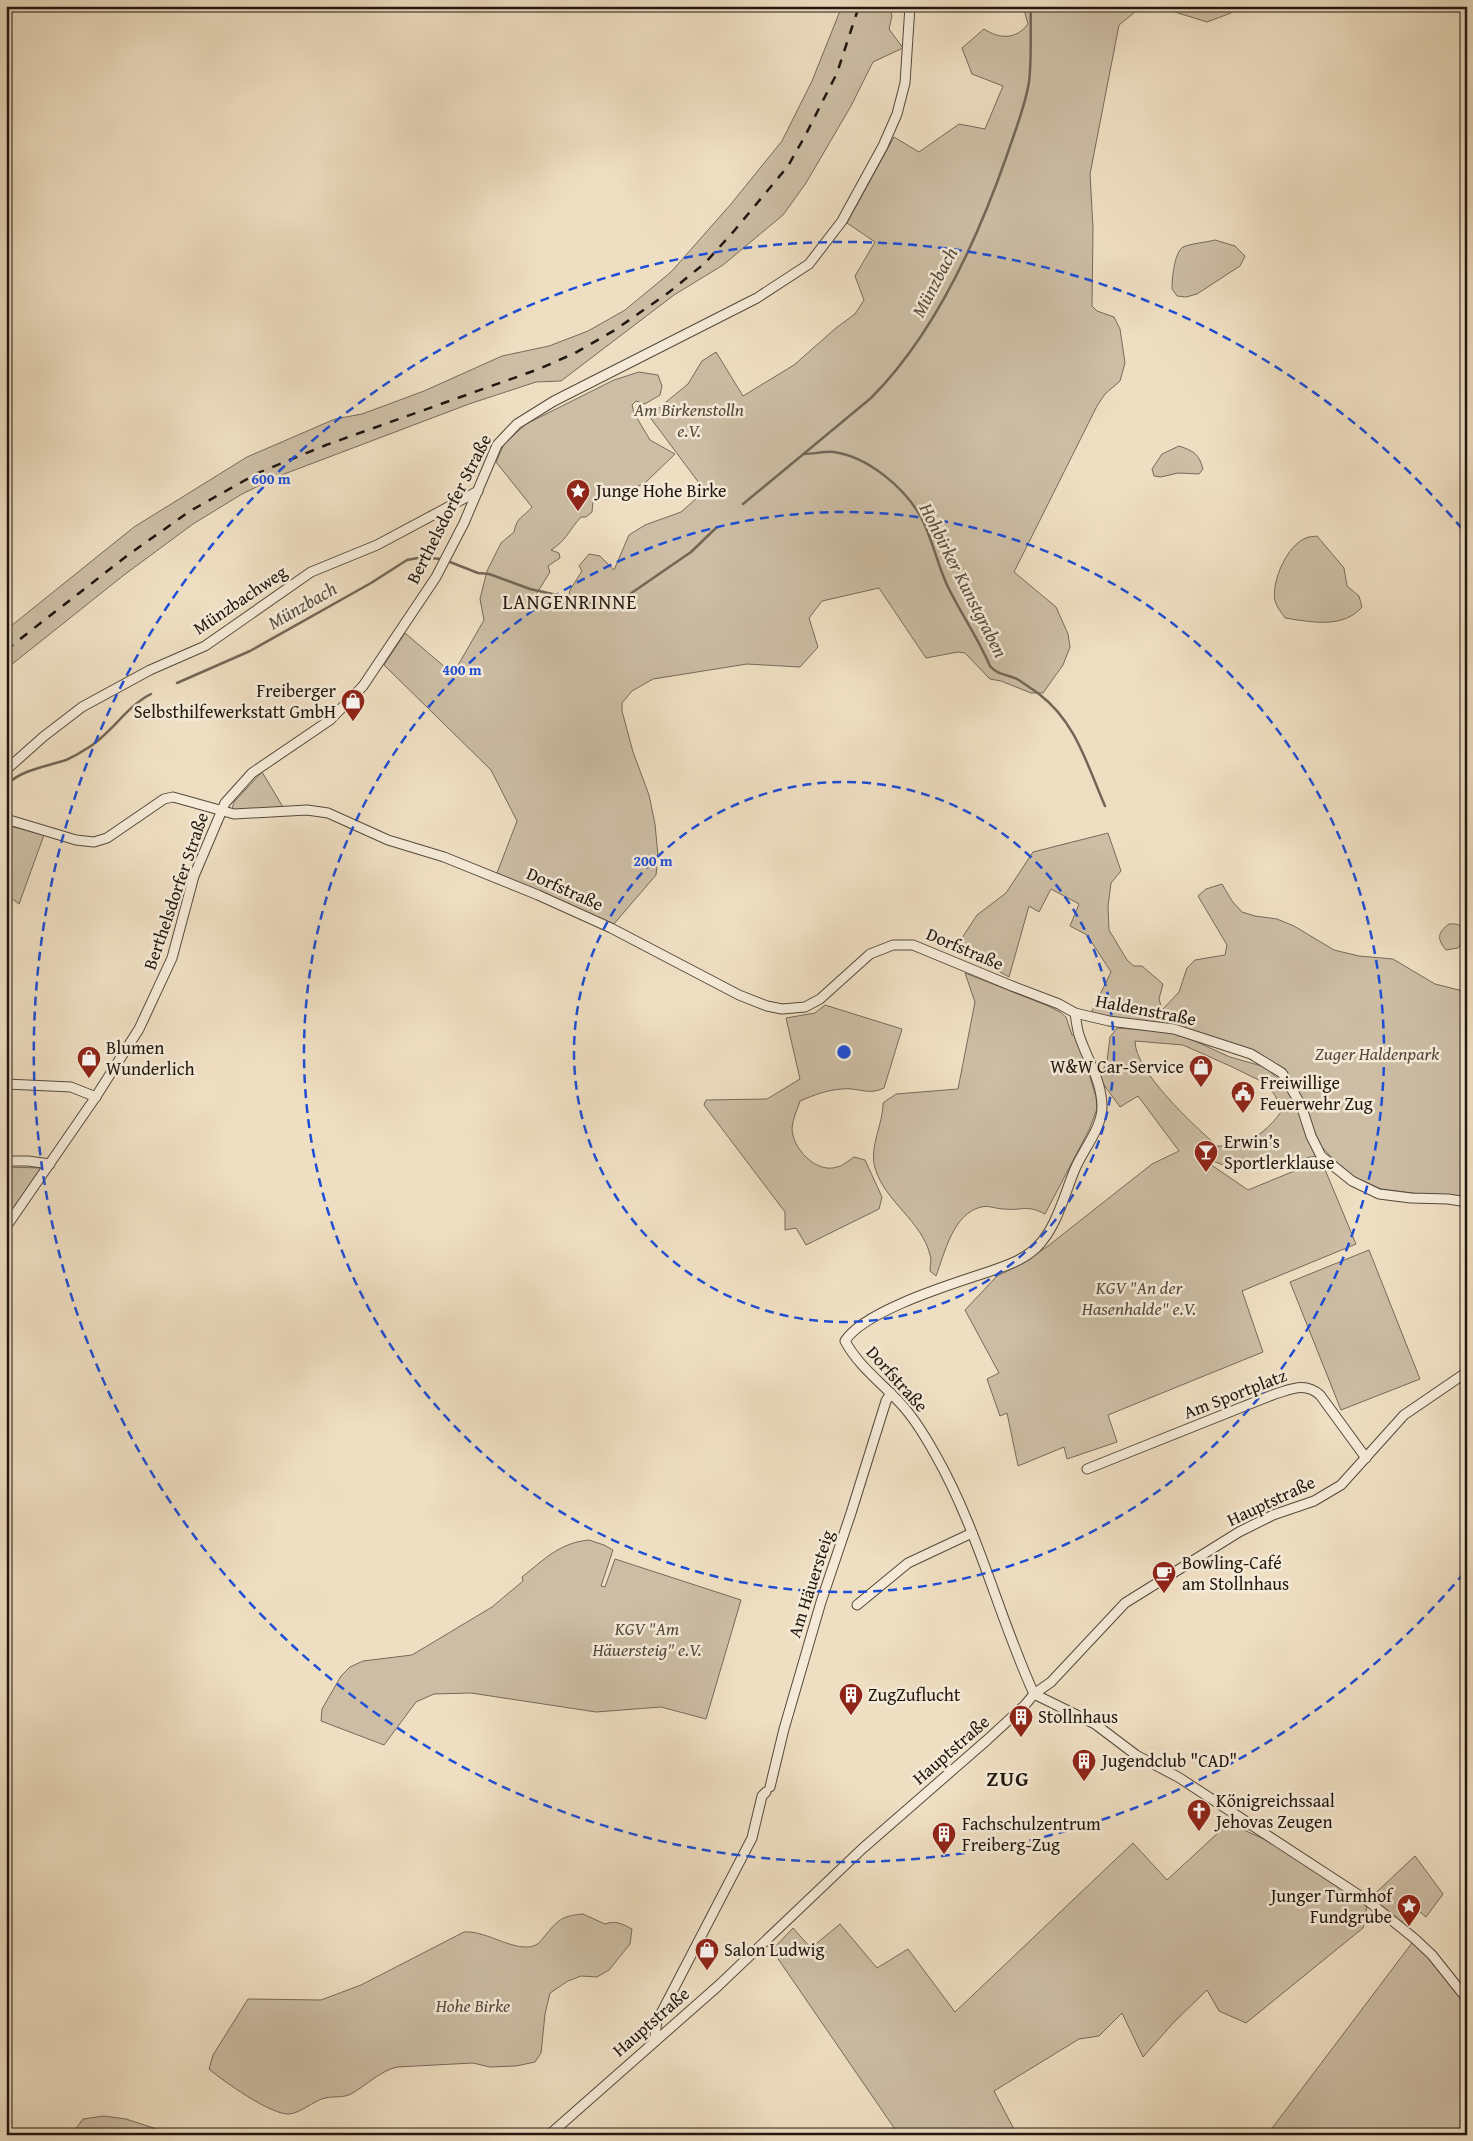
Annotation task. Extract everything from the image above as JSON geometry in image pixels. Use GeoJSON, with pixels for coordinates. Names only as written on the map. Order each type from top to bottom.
{"type":"FeatureCollection","features":[{"type":"Feature","properties":{"kind":"street","name":"Berthelsdorfer Straße"},"geometry":{"type":"LineString","coordinates":[[6,1227],[96,1097],[139,1029],[172,958],[194,876],[221,811],[231,794],[252,773],[330,720],[363,686],[436,577],[464,523],[497,444],[506,433],[526,417],[756,298],[808,264],[842,221],[883,146],[897,114],[905,83],[910,6]]}},
{"type":"Feature","properties":{"kind":"street","name":"Münzbachweg"},"geometry":{"type":"LineString","coordinates":[[6,770],[43,737],[82,707],[150,670],[205,646],[312,572],[377,545],[478,490]]}},
{"type":"Feature","properties":{"kind":"street","name":"Dorfstraße"},"geometry":{"type":"LineString","coordinates":[[6,819],[76,840],[94,842],[107,838],[164,799],[182,799],[234,814],[307,810],[328,813],[388,840],[444,857],[538,894],[611,928],[739,995],[767,1006],[788,1009],[805,1007],[820,998],[870,954],[883,948],[905,944],[914,945],[1059,1004],[1075,1013],[1078,1034],[1097,1079],[1102,1110],[1098,1124],[1076,1168],[1051,1228],[1036,1248],[1016,1261],[879,1314],[855,1329],[846,1342],[852,1354],[891,1393],[917,1424],[936,1456],[972,1533],[1034,1694]]}},
{"type":"Feature","properties":{"kind":"street","name":"Haldenstraße"},"geometry":{"type":"LineString","coordinates":[[1075,1013],[1109,1022],[1174,1029],[1251,1054],[1282,1073],[1301,1105],[1311,1136],[1321,1156],[1352,1181],[1379,1194],[1467,1202]]}},
{"type":"Feature","properties":{"kind":"street"},"geometry":{"type":"LineString","coordinates":[[6,1084],[71,1087],[96,1097]]}},
{"type":"Feature","properties":{"kind":"street"},"geometry":{"type":"LineString","coordinates":[[6,1161],[50,1164]]}},
{"type":"Feature","properties":{"kind":"street","name":"Hauptstraße"},"geometry":{"type":"LineString","coordinates":[[549,2135],[718,1986],[862,1849],[987,1740],[1025,1705],[1034,1694],[1051,1682],[1125,1603],[1239,1532],[1273,1515],[1314,1501],[1341,1485],[1404,1415],[1467,1372]]}},
{"type":"Feature","properties":{"kind":"street","name":"Am Sportplatz"},"geometry":{"type":"LineString","coordinates":[[1087,1469],[1275,1394],[1306,1386],[1320,1395],[1366,1458]]}},
{"type":"Feature","properties":{"kind":"street","name":"Am Häuersteig"},"geometry":{"type":"LineString","coordinates":[[654,2042],[657,2021],[752,1838],[762,1796],[768,1790],[821,1602],[886,1401],[891,1393]]}},
{"type":"Feature","properties":{"kind":"street"},"geometry":{"type":"LineString","coordinates":[[857,1605],[908,1563],[972,1533]]}},
{"type":"Feature","properties":{"kind":"street"},"geometry":{"type":"LineString","coordinates":[[1034,1694],[1095,1724],[1136,1755],[1178,1777],[1368,1901],[1426,1949],[1467,1999]]}},
{"type":"Feature","properties":{"kind":"green space"},"geometry":{"type":"Polygon","coordinates":[[[842,6],[889,6],[892,16],[889,29],[903,48],[873,62],[851,106],[806,183],[783,215],[723,265],[674,295],[561,381],[536,382],[469,404],[279,476],[242,494],[193,524],[124,575],[6,669],[6,630],[134,527],[247,457],[335,419],[362,414],[424,391],[502,356],[549,346],[588,331],[625,310],[671,272],[731,204],[782,141],[812,81],[842,6]]]}},
{"type":"Feature","properties":{"kind":"green space","name":"Am Birkenstolln e.V."},"geometry":{"type":"Polygon","coordinates":[[[1023,6],[1234,6],[1231,13],[1207,22],[1162,8],[1135,12],[1119,25],[1090,174],[1093,228],[1092,306],[1097,311],[1114,317],[1120,329],[1125,363],[1120,381],[1105,394],[1097,406],[1014,572],[1056,607],[1068,634],[1070,647],[1063,665],[1043,693],[1031,693],[1001,681],[990,679],[965,653],[958,652],[926,658],[879,588],[822,601],[809,618],[818,647],[800,667],[747,664],[653,679],[632,691],[622,703],[622,711],[633,752],[649,795],[655,824],[658,856],[656,875],[613,925],[497,873],[517,821],[491,770],[384,665],[405,633],[453,674],[484,620],[480,599],[487,571],[501,543],[514,532],[519,520],[532,507],[496,462],[504,444],[526,424],[614,380],[639,372],[658,375],[662,386],[660,395],[645,404],[636,401],[632,405],[634,413],[650,440],[675,454],[645,483],[615,497],[605,492],[598,500],[595,499],[592,512],[586,517],[581,517],[564,539],[551,550],[559,553],[560,558],[548,566],[550,572],[535,596],[537,599],[567,604],[570,590],[582,571],[579,566],[589,554],[600,556],[614,570],[629,535],[645,525],[681,512],[705,491],[649,416],[688,384],[702,361],[716,352],[743,396],[794,365],[855,314],[864,300],[855,276],[875,242],[847,223],[894,137],[919,152],[959,124],[985,129],[1003,86],[972,74],[962,48],[984,29],[1001,36],[1018,33],[1028,24],[1023,6]]]}},
{"type":"Feature","properties":{"kind":"green space"},"geometry":{"type":"Polygon","coordinates":[[[1215,240],[1235,246],[1245,256],[1240,266],[1197,294],[1186,297],[1177,296],[1172,289],[1172,279],[1177,255],[1180,250],[1186,246],[1215,240]]]}},
{"type":"Feature","properties":{"kind":"green space"},"geometry":{"type":"Polygon","coordinates":[[[1179,446],[1198,456],[1203,469],[1199,474],[1178,473],[1161,477],[1154,476],[1152,469],[1162,454],[1179,446]]]}},
{"type":"Feature","properties":{"kind":"green space"},"geometry":{"type":"Polygon","coordinates":[[[1317,536],[1344,568],[1347,586],[1359,596],[1362,607],[1346,619],[1336,621],[1316,622],[1285,618],[1275,601],[1275,584],[1278,575],[1287,556],[1299,542],[1307,537],[1317,536]]]}},
{"type":"Feature","properties":{"kind":"green space"},"geometry":{"type":"Polygon","coordinates":[[[262,772],[283,807],[232,809],[234,802],[262,772]]]}},
{"type":"Feature","properties":{"kind":"green space"},"geometry":{"type":"Polygon","coordinates":[[[6,825],[44,835],[19,904],[6,894],[6,825]]]}},
{"type":"Feature","properties":{"kind":"green space","name":"Zuger Haldenpark"},"geometry":{"type":"Polygon","coordinates":[[[1108,833],[1121,871],[1111,883],[1108,906],[1109,930],[1127,960],[1134,966],[1142,966],[1163,984],[1159,999],[1162,1010],[1179,992],[1187,968],[1195,960],[1225,955],[1227,945],[1198,896],[1206,889],[1222,884],[1232,901],[1242,912],[1277,919],[1294,926],[1334,950],[1359,956],[1393,959],[1435,984],[1467,992],[1467,1200],[1381,1189],[1354,1177],[1333,1159],[1312,1136],[1283,1072],[1252,1052],[1155,1025],[1091,1013],[1111,972],[1087,935],[1070,926],[1079,904],[1051,889],[1039,912],[1029,906],[1009,977],[956,947],[977,915],[1006,893],[1033,852],[1108,833]]]}},
{"type":"Feature","properties":{"kind":"green space"},"geometry":{"type":"Polygon","coordinates":[[[1449,924],[1461,926],[1467,936],[1458,948],[1446,950],[1441,943],[1440,933],[1449,924]]]}},
{"type":"Feature","properties":{"kind":"green space"},"geometry":{"type":"Polygon","coordinates":[[[965,973],[1046,1005],[1066,1017],[1072,1035],[1075,1035],[1084,1057],[1096,1097],[1097,1109],[1089,1130],[1045,1214],[1033,1209],[1001,1209],[987,1206],[971,1211],[963,1217],[951,1235],[936,1276],[930,1271],[931,1257],[926,1243],[912,1221],[895,1202],[880,1180],[875,1168],[874,1152],[883,1103],[896,1094],[958,1089],[975,1002],[965,973]]]}},
{"type":"Feature","properties":{"kind":"green space"},"geometry":{"type":"Polygon","coordinates":[[[825,1005],[902,1029],[884,1088],[873,1091],[836,1090],[821,1093],[800,1101],[792,1128],[796,1144],[801,1151],[807,1158],[821,1167],[837,1167],[854,1157],[865,1160],[882,1197],[879,1209],[806,1245],[796,1228],[785,1230],[785,1212],[704,1105],[706,1100],[767,1099],[800,1079],[786,1018],[815,1013],[825,1005]]]}},
{"type":"Feature","properties":{"kind":"green space","name":"KGV \"An der Hasenhalde\" e.V."},"geometry":{"type":"Polygon","coordinates":[[[1117,1028],[1175,1032],[1230,1057],[1265,1067],[1278,1079],[1298,1106],[1316,1156],[1251,1168],[1228,1167],[1213,1161],[1210,1164],[1248,1190],[1321,1160],[1356,1244],[1242,1291],[1263,1352],[1108,1415],[1117,1442],[1067,1459],[1064,1447],[1018,1466],[1007,1413],[1000,1416],[987,1379],[999,1373],[965,1310],[997,1276],[1018,1266],[1048,1246],[1152,1164],[1179,1151],[1138,1096],[1120,1107],[1099,1078],[1107,1062],[1110,1037],[1117,1028]],[[1135,1041],[1138,1054],[1155,1082],[1181,1112],[1217,1146],[1235,1146],[1250,1140],[1267,1128],[1281,1112],[1276,1097],[1267,1084],[1183,1045],[1135,1041]]]}},
{"type":"Feature","properties":{"kind":"green space"},"geometry":{"type":"Polygon","coordinates":[[[6,1167],[42,1168],[6,1218],[6,1167]]]}},
{"type":"Feature","properties":{"kind":"green space"},"geometry":{"type":"Polygon","coordinates":[[[1369,1250],[1420,1379],[1341,1410],[1290,1282],[1369,1250]]]}},
{"type":"Feature","properties":{"kind":"green space","name":"KGV \"Am Häuersteig\" e.V."},"geometry":{"type":"Polygon","coordinates":[[[589,1540],[613,1550],[601,1586],[605,1587],[615,1559],[741,1600],[706,1719],[661,1707],[596,1712],[471,1693],[434,1694],[416,1702],[384,1745],[321,1721],[322,1709],[341,1676],[350,1667],[363,1661],[412,1655],[492,1607],[523,1581],[522,1577],[545,1558],[561,1548],[589,1540]]]}},
{"type":"Feature","properties":{"kind":"green space"},"geometry":{"type":"Polygon","coordinates":[[[1233,1819],[1244,1830],[1268,1841],[1367,1901],[1415,1856],[1443,1894],[1426,1917],[1415,1908],[1399,1926],[1368,1901],[1363,1928],[1246,2023],[1219,2011],[1207,1990],[1174,2022],[1143,2057],[1122,2013],[1099,2036],[1079,2039],[994,2091],[1017,2135],[899,2135],[772,1950],[793,1928],[811,1948],[840,1924],[877,1968],[908,1949],[955,2012],[1133,1843],[1167,1880],[1233,1819]]]}},
{"type":"Feature","properties":{"kind":"green space","name":"Hohe Birke"},"geometry":{"type":"Polygon","coordinates":[[[583,1914],[605,1924],[622,1924],[632,1929],[630,1944],[609,1970],[597,1977],[581,1976],[568,1981],[550,1993],[545,2014],[541,2053],[535,2062],[516,2066],[490,2067],[473,2063],[397,2067],[379,2075],[351,2094],[325,2098],[298,2112],[289,2114],[281,2113],[259,2103],[209,2069],[213,2055],[248,1999],[321,2000],[361,1985],[464,1932],[482,1934],[510,1944],[528,1947],[538,1944],[560,1920],[583,1914]]]}},
{"type":"Feature","properties":{"kind":"green space"},"geometry":{"type":"Polygon","coordinates":[[[1415,1939],[1467,1999],[1467,2135],[1267,2135],[1415,1939]]]}},
{"type":"Feature","properties":{"kind":"green space"},"geometry":{"type":"Polygon","coordinates":[[[104,2116],[126,2119],[175,2135],[71,2135],[83,2119],[104,2116]]]}},
{"type":"Feature","properties":{"kind":"waterway","name":"Münzbach"},"geometry":{"type":"LineString","coordinates":[[743,504],[871,398],[894,373],[915,345],[952,284],[968,252],[995,187],[1022,110],[1030,73],[1031,6]]}},
{"type":"Feature","properties":{"kind":"waterway","name":"Hohbirker Kunstgraben"},"geometry":{"type":"LineString","coordinates":[[804,454],[834,452],[860,460],[884,475],[905,495],[921,517],[947,585],[990,666],[999,673],[1017,679],[1052,705],[1079,745],[1105,806]]}},
{"type":"Feature","properties":{"kind":"waterway","name":"Münzbach"},"geometry":{"type":"LineString","coordinates":[[450,562],[530,589],[606,606],[616,603],[691,552],[717,527]]}},
{"type":"Feature","properties":{"kind":"waterway","name":"Münzbach"},"geometry":{"type":"LineString","coordinates":[[177,683],[250,651],[371,583],[407,560],[423,557],[440,559]]}},
{"type":"Feature","properties":{"kind":"waterway","name":"Münzbach"},"geometry":{"type":"LineString","coordinates":[[6,785],[20,775],[66,760],[84,750],[103,736],[133,706],[151,694]]}},
{"type":"Feature","properties":{"kind":"railway"},"geometry":{"type":"LineString","coordinates":[[6,650],[128,555],[190,511],[258,473],[326,445],[539,369],[575,353],[615,330],[668,293],[705,263],[788,166],[837,73],[859,6]]}},
{"type":"Feature","properties":{"kind":"place","name":"Junge Hohe Birke"},"geometry":{"type":"Point","coordinates":[578,512]}},
{"type":"Feature","properties":{"kind":"place","name":"Freiberger Selbsthilfewerkstatt GmbH"},"geometry":{"type":"Point","coordinates":[353,722]}},
{"type":"Feature","properties":{"kind":"place","name":"Blumen Wunderlich"},"geometry":{"type":"Point","coordinates":[89,1079]}},
{"type":"Feature","properties":{"kind":"place","name":"W&W Car-Service"},"geometry":{"type":"Point","coordinates":[1201,1088]}},
{"type":"Feature","properties":{"kind":"place","name":"Freiwillige Feuerwehr Zug"},"geometry":{"type":"Point","coordinates":[1243,1114]}},
{"type":"Feature","properties":{"kind":"place","name":"Erwin’s Sportlerklause"},"geometry":{"type":"Point","coordinates":[1206,1173]}},
{"type":"Feature","properties":{"kind":"place","name":"Bowling-Café am Stollnhaus"},"geometry":{"type":"Point","coordinates":[1164,1594]}},
{"type":"Feature","properties":{"kind":"place","name":"ZugZuflucht"},"geometry":{"type":"Point","coordinates":[851,1716]}},
{"type":"Feature","properties":{"kind":"place","name":"Stollnhaus"},"geometry":{"type":"Point","coordinates":[1021,1738]}},
{"type":"Feature","properties":{"kind":"place","name":"Jugendclub \"CAD\""},"geometry":{"type":"Point","coordinates":[1084,1782]}},
{"type":"Feature","properties":{"kind":"place","name":"Königreichssaal Jehovas Zeugen"},"geometry":{"type":"Point","coordinates":[1199,1832]}},
{"type":"Feature","properties":{"kind":"place","name":"Fachschulzentrum Freiberg-Zug"},"geometry":{"type":"Point","coordinates":[944,1855]}},
{"type":"Feature","properties":{"kind":"place","name":"Junger Turmhof Fundgrube"},"geometry":{"type":"Point","coordinates":[1409,1927]}},
{"type":"Feature","properties":{"kind":"place","name":"Salon Ludwig"},"geometry":{"type":"Point","coordinates":[707,1971]}},
{"type":"Feature","properties":{"kind":"district","name":"LANGENRINNE"},"geometry":{"type":"Point","coordinates":[570,602]}},
{"type":"Feature","properties":{"kind":"district","name":"ZUG"},"geometry":{"type":"Point","coordinates":[1008,1778]}}]}
